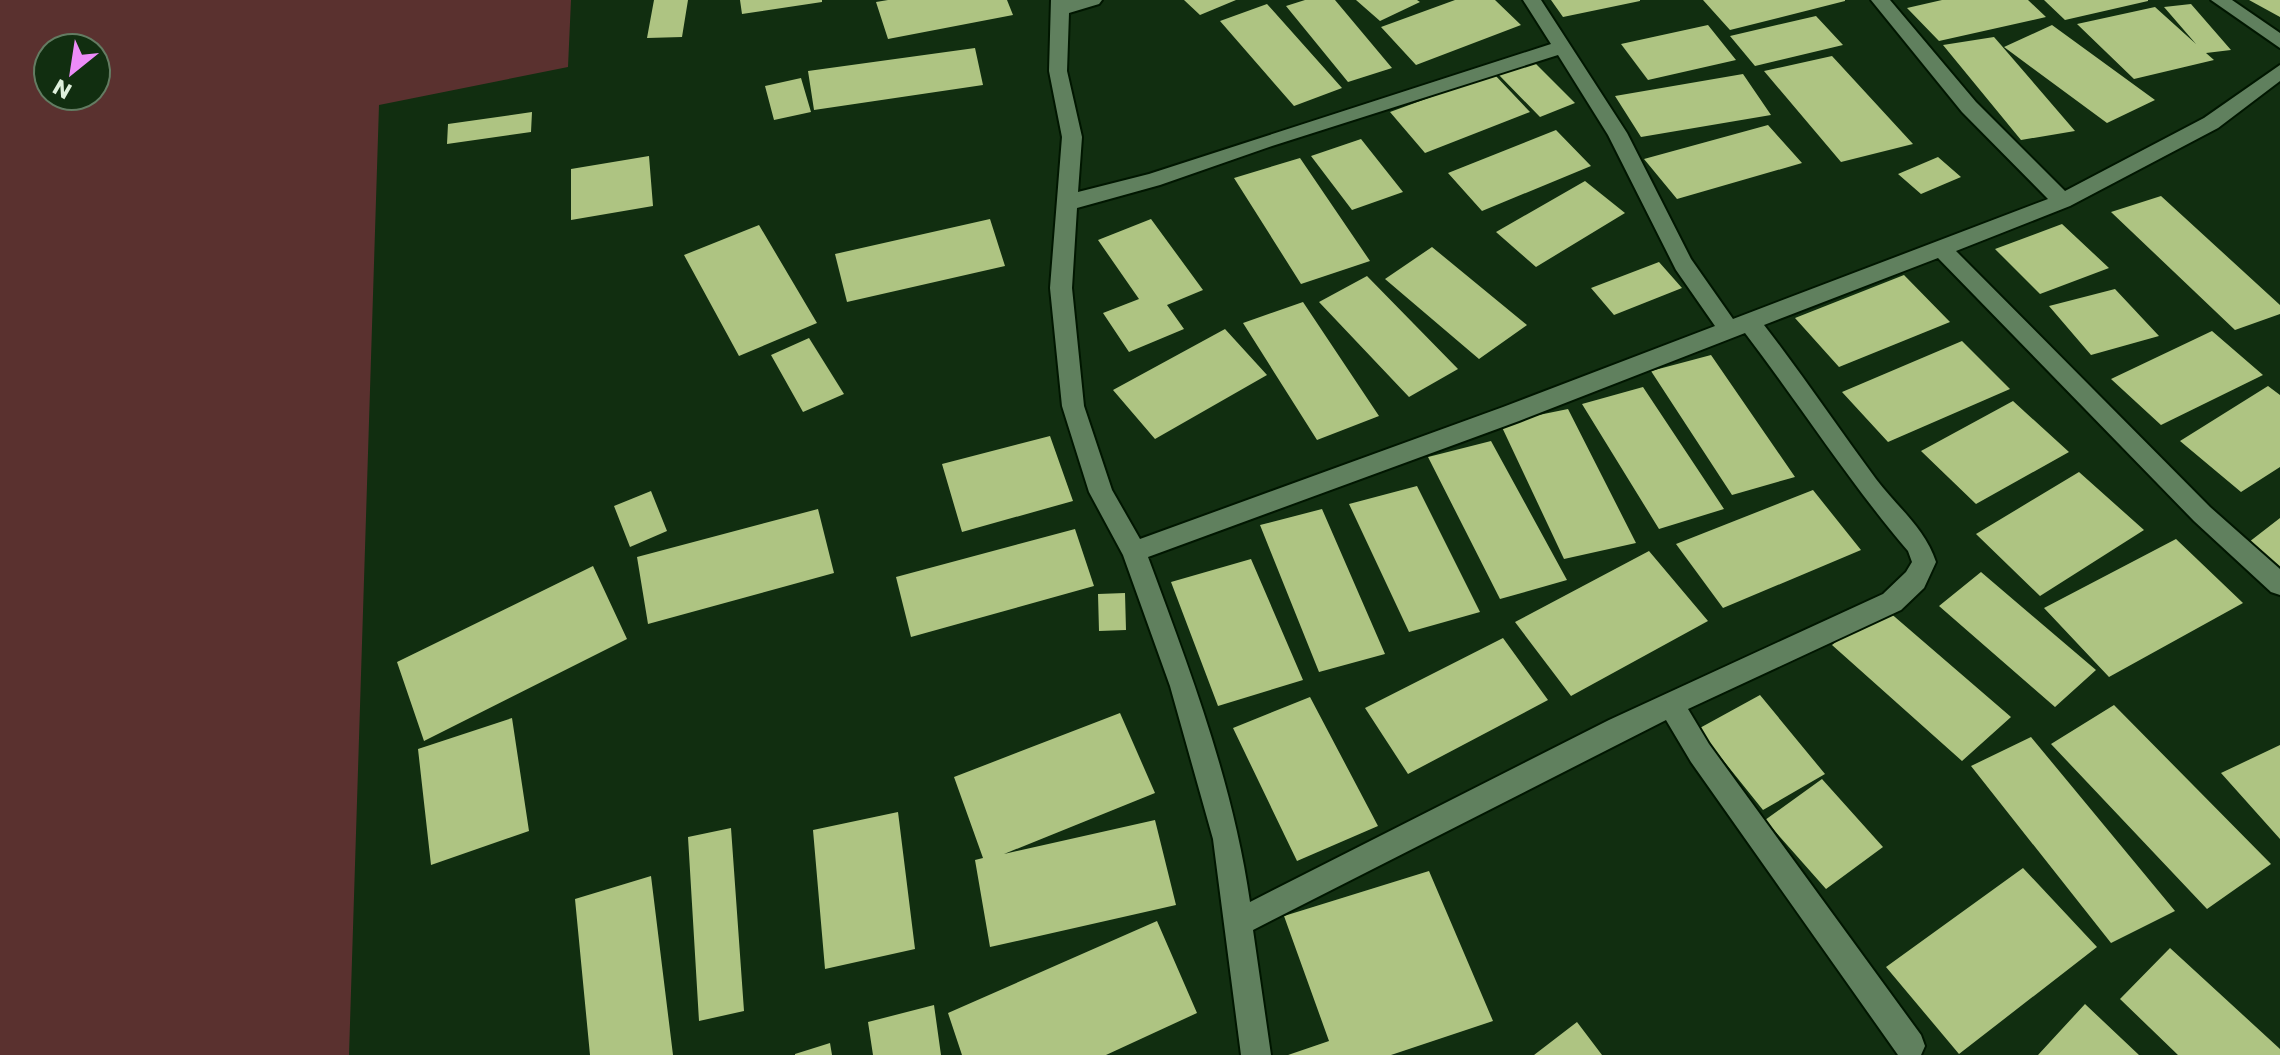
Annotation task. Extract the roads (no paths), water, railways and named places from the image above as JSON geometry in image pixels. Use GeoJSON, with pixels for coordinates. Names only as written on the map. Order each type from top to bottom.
{"type":"FeatureCollection","features":[{"type":"Feature","properties":{"kind":"street"},"geometry":{"type":"LineString","coordinates":[[1093,0],[1060,5],[1058,71],[1072,137],[1061,288],[1073,406],[1101,492],[1134,552],[1183,686],[1227,839],[1256,1055]]}},
{"type":"Feature","properties":{"kind":"street"},"geometry":{"type":"LineString","coordinates":[[1239,922],[1618,729],[1892,602],[1915,580],[1924,562],[1919,546],[1869,488],[1809,400],[1683,264],[1617,133],[1532,0]]}},
{"type":"Feature","properties":{"kind":"street"},"geometry":{"type":"LineString","coordinates":[[1880,0],[1969,107],[2063,201]]}},
{"type":"Feature","properties":{"kind":"street"},"geometry":{"type":"LineString","coordinates":[[2220,0],[2280,42]]}},
{"type":"Feature","properties":{"kind":"street"},"geometry":{"type":"LineString","coordinates":[[1066,203],[1153,180],[1265,141],[1562,47]]}},
{"type":"Feature","properties":{"kind":"street"},"geometry":{"type":"LineString","coordinates":[[1134,552],[1739,326],[2063,201],[2211,123],[2280,71]]}},
{"type":"Feature","properties":{"kind":"street"},"geometry":{"type":"LineString","coordinates":[[1941,248],[2202,514],[2280,584]]}},
{"type":"Feature","properties":{"kind":"street"},"geometry":{"type":"LineString","coordinates":[[1672,706],[1700,753],[1910,1046]]}}]}
